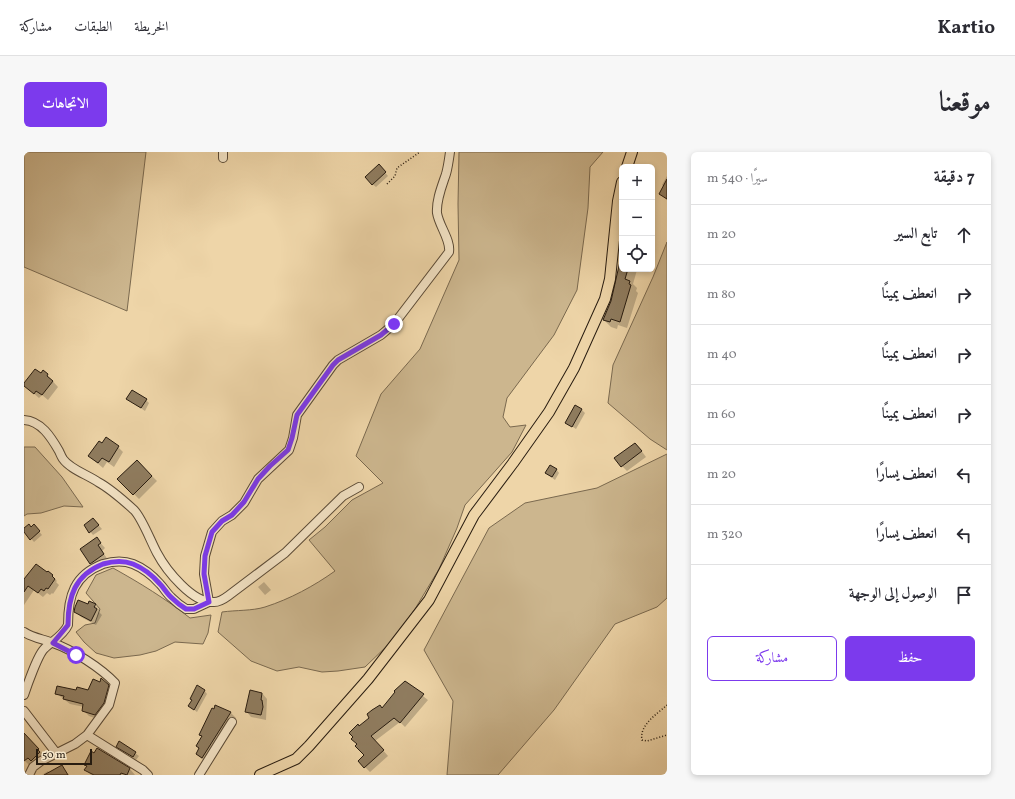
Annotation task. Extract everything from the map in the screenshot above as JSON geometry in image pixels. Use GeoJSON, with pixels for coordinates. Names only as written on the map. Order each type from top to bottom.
{"type":"FeatureCollection","features":[{"type":"Feature","properties":{"kind":"main road"},"geometry":{"type":"LineString","coordinates":[[628,164],[632,152]]}},
{"type":"Feature","properties":{"kind":"main road"},"geometry":{"type":"LineString","coordinates":[[260,775],[296,759],[368,679],[429,600],[474,515],[513,463],[548,412],[574,368],[605,299],[610,279],[619,196]]}},
{"type":"Feature","properties":{"kind":"street"},"geometry":{"type":"LineString","coordinates":[[209,602],[204,574],[205,556],[212,532],[222,521],[232,515],[244,502],[258,479],[288,450],[297,415],[333,365],[338,360],[381,335],[394,324],[449,252],[450,246],[438,220],[437,212],[440,192],[446,173],[450,152]]}},
{"type":"Feature","properties":{"kind":"street"},"geometry":{"type":"LineString","coordinates":[[24,420],[30,420],[39,425],[48,434],[63,459],[77,470],[100,482],[135,512],[166,568],[176,580],[190,592],[199,599],[209,602],[221,601],[241,587],[285,553],[339,500],[360,487]]}},
{"type":"Feature","properties":{"kind":"street"},"geometry":{"type":"LineString","coordinates":[[24,695],[43,650],[53,643],[68,625],[68,609],[77,583],[91,569],[114,561],[132,563],[146,572],[160,584],[171,598],[186,609],[194,609],[209,602]]}},
{"type":"Feature","properties":{"kind":"street"},"geometry":{"type":"LineString","coordinates":[[24,632],[31,637],[53,643],[76,655],[106,673],[115,683],[109,705],[87,735],[75,744],[41,761],[33,767],[29,775]]}},
{"type":"Feature","properties":{"kind":"street"},"geometry":{"type":"LineString","coordinates":[[24,711],[57,754]]}},
{"type":"Feature","properties":{"kind":"street"},"geometry":{"type":"LineString","coordinates":[[199,775],[232,722]]}},
{"type":"Feature","properties":{"kind":"street"},"geometry":{"type":"LineString","coordinates":[[87,735],[143,770],[148,775]]}},
{"type":"Feature","properties":{"kind":"path"},"geometry":{"type":"LineString","coordinates":[[387,184],[394,176],[397,168],[420,152]]}},
{"type":"Feature","properties":{"kind":"path"},"geometry":{"type":"LineString","coordinates":[[667,705],[642,729],[641,734],[642,740],[667,735]]}},
{"type":"Feature","properties":{"kind":"shaded area"},"geometry":{"type":"Polygon","coordinates":[[[24,152],[146,152],[127,311],[24,267],[24,152]]]}},
{"type":"Feature","properties":{"kind":"shaded area"},"geometry":{"type":"Polygon","coordinates":[[[459,152],[603,152],[590,167],[588,208],[577,290],[554,335],[507,398],[503,417],[510,427],[526,425],[512,452],[465,505],[457,528],[439,569],[415,609],[389,644],[365,667],[322,672],[299,667],[277,671],[251,661],[218,632],[222,612],[255,609],[274,604],[302,592],[335,571],[309,540],[325,527],[352,500],[383,483],[356,456],[381,394],[420,349],[459,260],[459,152]]]}},
{"type":"Feature","properties":{"kind":"shaded area"},"geometry":{"type":"Polygon","coordinates":[[[667,242],[667,450],[650,439],[608,403],[613,365],[667,242]]]}},
{"type":"Feature","properties":{"kind":"shaded area"},"geometry":{"type":"Polygon","coordinates":[[[24,447],[35,447],[62,477],[83,507],[64,506],[41,513],[27,514],[24,516],[24,447]]]}},
{"type":"Feature","properties":{"kind":"shaded area"},"geometry":{"type":"Polygon","coordinates":[[[667,454],[667,598],[657,607],[615,624],[554,710],[498,775],[447,775],[453,701],[424,650],[489,528],[525,503],[597,488],[667,454]]]}},
{"type":"Feature","properties":{"kind":"shaded area"},"geometry":{"type":"Polygon","coordinates":[[[113,568],[172,604],[190,618],[211,615],[208,633],[203,644],[175,642],[156,651],[140,655],[114,658],[96,653],[76,632],[85,625],[95,623],[100,609],[86,593],[96,575],[113,568]]]}},
{"type":"Feature","properties":{"kind":"building"},"geometry":{"type":"Polygon","coordinates":[[[379,164],[386,172],[372,185],[365,177],[379,164]]]}},
{"type":"Feature","properties":{"kind":"building"},"geometry":{"type":"Polygon","coordinates":[[[667,179],[667,199],[659,194],[667,179]]]}},
{"type":"Feature","properties":{"kind":"building"},"geometry":{"type":"Polygon","coordinates":[[[619,266],[619,272],[627,272],[625,279],[630,281],[629,284],[631,285],[620,322],[611,319],[610,322],[603,320],[611,301],[619,266]]]}},
{"type":"Feature","properties":{"kind":"building"},"geometry":{"type":"Polygon","coordinates":[[[35,369],[41,373],[43,370],[53,381],[42,395],[36,391],[34,394],[24,386],[24,383],[35,369]]]}},
{"type":"Feature","properties":{"kind":"building"},"geometry":{"type":"Polygon","coordinates":[[[132,390],[147,399],[141,408],[126,399],[132,390]]]}},
{"type":"Feature","properties":{"kind":"building"},"geometry":{"type":"Polygon","coordinates":[[[575,405],[582,409],[572,427],[565,423],[575,405]]]}},
{"type":"Feature","properties":{"kind":"building"},"geometry":{"type":"Polygon","coordinates":[[[106,437],[119,446],[109,462],[102,458],[98,463],[88,456],[99,441],[102,443],[106,437]]]}},
{"type":"Feature","properties":{"kind":"building"},"geometry":{"type":"Polygon","coordinates":[[[635,443],[642,451],[621,467],[614,458],[635,443]]]}},
{"type":"Feature","properties":{"kind":"building"},"geometry":{"type":"Polygon","coordinates":[[[137,460],[152,476],[133,495],[117,479],[137,460]]]}},
{"type":"Feature","properties":{"kind":"building"},"geometry":{"type":"Polygon","coordinates":[[[550,465],[557,469],[552,477],[545,473],[550,465]]]}},
{"type":"Feature","properties":{"kind":"building"},"geometry":{"type":"Polygon","coordinates":[[[93,518],[99,525],[89,533],[84,525],[93,518]]]}},
{"type":"Feature","properties":{"kind":"building"},"geometry":{"type":"Polygon","coordinates":[[[29,524],[31,527],[34,524],[40,531],[30,540],[24,532],[24,528],[29,524]]]}},
{"type":"Feature","properties":{"kind":"building"},"geometry":{"type":"Polygon","coordinates":[[[97,537],[101,543],[98,545],[104,554],[90,564],[80,549],[97,537]]]}},
{"type":"Feature","properties":{"kind":"building"},"geometry":{"type":"Polygon","coordinates":[[[36,564],[47,572],[48,571],[55,579],[48,589],[46,588],[44,591],[41,589],[38,593],[28,586],[24,592],[24,579],[36,564]]]}},
{"type":"Feature","properties":{"kind":"building"},"geometry":{"type":"Polygon","coordinates":[[[78,600],[88,604],[89,601],[96,604],[94,607],[97,609],[91,621],[74,612],[78,600]]]}},
{"type":"Feature","properties":{"kind":"building"},"geometry":{"type":"Polygon","coordinates":[[[101,678],[109,685],[104,703],[95,715],[82,711],[83,704],[63,699],[64,696],[55,694],[57,686],[76,690],[77,687],[88,690],[93,679],[100,682],[101,678]]]}},
{"type":"Feature","properties":{"kind":"building"},"geometry":{"type":"Polygon","coordinates":[[[405,681],[424,694],[400,723],[394,718],[371,736],[384,750],[364,768],[358,761],[364,755],[355,746],[357,744],[351,739],[353,737],[349,733],[358,724],[359,726],[369,718],[367,714],[372,710],[380,705],[382,708],[395,692],[394,691],[405,681]]]}},
{"type":"Feature","properties":{"kind":"building"},"geometry":{"type":"Polygon","coordinates":[[[197,685],[205,690],[194,710],[188,706],[192,700],[190,699],[197,685]]]}},
{"type":"Feature","properties":{"kind":"building"},"geometry":{"type":"Polygon","coordinates":[[[250,690],[262,693],[261,700],[263,707],[261,715],[245,712],[250,690]]]}},
{"type":"Feature","properties":{"kind":"building"},"geometry":{"type":"Polygon","coordinates":[[[215,705],[231,712],[202,758],[196,754],[199,748],[196,746],[202,736],[199,735],[212,708],[214,709],[215,705]]]}},
{"type":"Feature","properties":{"kind":"building"},"geometry":{"type":"Polygon","coordinates":[[[24,733],[40,752],[31,761],[28,758],[24,761],[24,733]]]}},
{"type":"Feature","properties":{"kind":"building"},"geometry":{"type":"Polygon","coordinates":[[[119,741],[136,752],[133,757],[116,747],[119,741]]]}},
{"type":"Feature","properties":{"kind":"building"},"geometry":{"type":"Polygon","coordinates":[[[97,748],[130,768],[127,775],[121,773],[120,775],[94,775],[84,770],[87,766],[84,765],[91,751],[94,753],[97,748]]]}},
{"type":"Feature","properties":{"kind":"building"},"geometry":{"type":"Polygon","coordinates":[[[62,765],[68,775],[44,775],[62,765]]]}},
{"type":"Feature","properties":{"kind":"route"},"geometry":{"type":"LineString","coordinates":[[76,655],[53,643],[67,628],[68,609],[77,583],[91,569],[114,561],[132,563],[146,572],[160,584],[171,598],[186,609],[194,609],[209,602],[204,574],[206,548],[212,532],[222,521],[232,515],[244,502],[258,479],[288,450],[297,415],[333,365],[338,360],[381,335],[394,324]]}}]}
